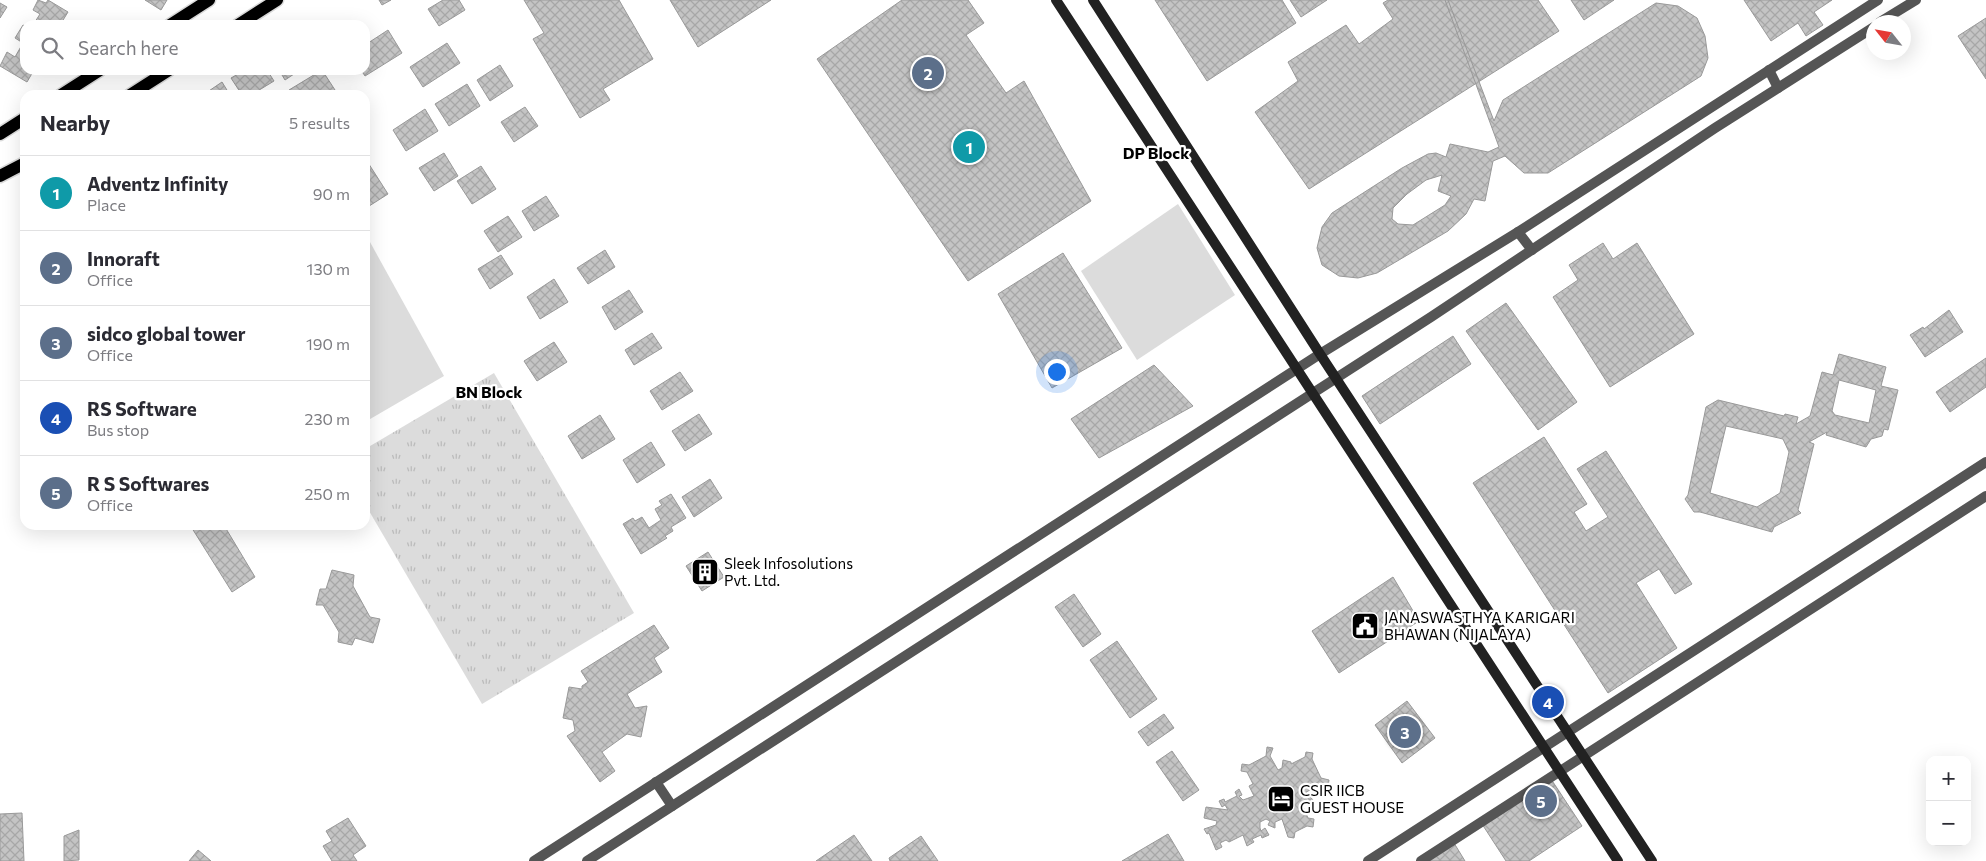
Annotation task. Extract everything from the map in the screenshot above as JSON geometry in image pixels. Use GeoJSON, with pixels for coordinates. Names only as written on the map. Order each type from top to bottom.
{"type":"FeatureCollection","features":[{"type":"Feature","properties":{"kind":"main road"},"geometry":{"type":"LineString","coordinates":[[178,20],[209,0]]}},
{"type":"Feature","properties":{"kind":"main road"},"geometry":{"type":"LineString","coordinates":[[246,20],[277,0]]}},
{"type":"Feature","properties":{"kind":"main road"},"geometry":{"type":"LineString","coordinates":[[1056,0],[1618,861]]}},
{"type":"Feature","properties":{"kind":"main road"},"geometry":{"type":"LineString","coordinates":[[1094,0],[1320,354],[1652,861]]}},
{"type":"Feature","properties":{"kind":"main road"},"geometry":{"type":"LineString","coordinates":[[69,90],[92,75]]}},
{"type":"Feature","properties":{"kind":"main road"},"geometry":{"type":"LineString","coordinates":[[138,90],[161,75]]}},
{"type":"Feature","properties":{"kind":"main road"},"geometry":{"type":"LineString","coordinates":[[0,134],[20,121]]}},
{"type":"Feature","properties":{"kind":"main road"},"geometry":{"type":"LineString","coordinates":[[0,176],[20,166]]}},
{"type":"Feature","properties":{"kind":"street"},"geometry":{"type":"LineString","coordinates":[[534,861],[1320,354],[1518,232],[1878,0]]}},
{"type":"Feature","properties":{"kind":"street"},"geometry":{"type":"LineString","coordinates":[[1891,15],[1916,0]]}},
{"type":"Feature","properties":{"kind":"street"},"geometry":{"type":"LineString","coordinates":[[587,861],[1314,393],[1866,32]]}},
{"type":"Feature","properties":{"kind":"street"},"geometry":{"type":"LineString","coordinates":[[1769,70],[1778,88]]}},
{"type":"Feature","properties":{"kind":"street"},"geometry":{"type":"LineString","coordinates":[[1518,232],[1532,250]]}},
{"type":"Feature","properties":{"kind":"street"},"geometry":{"type":"LineString","coordinates":[[1368,861],[1986,462]]}},
{"type":"Feature","properties":{"kind":"street"},"geometry":{"type":"LineString","coordinates":[[1421,861],[1986,496]]}},
{"type":"Feature","properties":{"kind":"street"},"geometry":{"type":"LineString","coordinates":[[656,782],[672,806]]}},
{"type":"Feature","properties":{"kind":"green space"},"geometry":{"type":"Polygon","coordinates":[[[1178,204],[1235,295],[1137,360],[1081,271],[1178,204]]]}},
{"type":"Feature","properties":{"kind":"green space"},"geometry":{"type":"Polygon","coordinates":[[[370,242],[444,376],[370,419],[370,242]]]}},
{"type":"Feature","properties":{"kind":"green space"},"geometry":{"type":"Polygon","coordinates":[[[494,373],[634,613],[482,704],[370,513],[370,446],[494,373]]]}},
{"type":"Feature","properties":{"kind":"building"},"geometry":{"type":"Polygon","coordinates":[[[38,0],[46,3],[48,0],[68,12],[63,20],[36,20],[40,14],[33,10],[38,0]]]}},
{"type":"Feature","properties":{"kind":"building"},"geometry":{"type":"Polygon","coordinates":[[[145,0],[167,0],[161,10],[145,0]]]}},
{"type":"Feature","properties":{"kind":"building"},"geometry":{"type":"Polygon","coordinates":[[[379,0],[391,0],[382,5],[379,0]]]}},
{"type":"Feature","properties":{"kind":"building"},"geometry":{"type":"Polygon","coordinates":[[[443,0],[459,0],[465,10],[439,26],[428,9],[443,0]]]}},
{"type":"Feature","properties":{"kind":"building"},"geometry":{"type":"Polygon","coordinates":[[[524,0],[619,0],[653,59],[603,89],[610,100],[580,118],[533,39],[544,33],[524,0]]]}},
{"type":"Feature","properties":{"kind":"building"},"geometry":{"type":"Polygon","coordinates":[[[670,0],[771,0],[698,47],[670,0]]]}},
{"type":"Feature","properties":{"kind":"building"},"geometry":{"type":"Polygon","coordinates":[[[902,0],[968,0],[984,23],[966,35],[1006,93],[1024,81],[1091,201],[968,281],[817,59],[902,0]]]}},
{"type":"Feature","properties":{"kind":"building"},"geometry":{"type":"Polygon","coordinates":[[[1155,0],[1282,0],[1296,23],[1207,81],[1155,0]]]}},
{"type":"Feature","properties":{"kind":"building"},"geometry":{"type":"Polygon","coordinates":[[[1290,0],[1327,0],[1301,17],[1290,0]]]}},
{"type":"Feature","properties":{"kind":"building"},"geometry":{"type":"Polygon","coordinates":[[[1388,0],[1538,0],[1559,31],[1309,189],[1255,112],[1298,81],[1288,62],[1346,25],[1359,44],[1393,19],[1383,3],[1388,0]]]}},
{"type":"Feature","properties":{"kind":"building"},"geometry":{"type":"Polygon","coordinates":[[[1445,0],[1448,0],[1494,121],[1503,100],[1656,3],[1678,6],[1697,18],[1705,36],[1708,58],[1701,76],[1548,173],[1524,173],[1505,156],[1493,161],[1485,201],[1474,199],[1466,214],[1448,231],[1377,273],[1358,278],[1339,276],[1322,265],[1317,248],[1322,227],[1332,213],[1402,168],[1428,154],[1436,153],[1446,157],[1450,144],[1488,152],[1499,147],[1445,0]],[[1442,175],[1426,180],[1407,194],[1393,208],[1392,219],[1398,224],[1413,225],[1445,205],[1451,196],[1438,191],[1442,175]]]}},
{"type":"Feature","properties":{"kind":"building"},"geometry":{"type":"Polygon","coordinates":[[[1571,0],[1614,0],[1584,20],[1571,0]]]}},
{"type":"Feature","properties":{"kind":"building"},"geometry":{"type":"Polygon","coordinates":[[[1744,0],[1832,0],[1814,12],[1823,25],[1806,36],[1798,23],[1771,41],[1744,0]]]}},
{"type":"Feature","properties":{"kind":"building"},"geometry":{"type":"Polygon","coordinates":[[[0,3],[7,7],[0,18],[0,3]]]}},
{"type":"Feature","properties":{"kind":"building"},"geometry":{"type":"Polygon","coordinates":[[[1986,18],[1986,79],[1958,36],[1986,18]]]}},
{"type":"Feature","properties":{"kind":"building"},"geometry":{"type":"Polygon","coordinates":[[[20,30],[20,41],[15,38],[20,30]]]}},
{"type":"Feature","properties":{"kind":"building"},"geometry":{"type":"Polygon","coordinates":[[[388,30],[402,53],[370,73],[370,42],[388,30]]]}},
{"type":"Feature","properties":{"kind":"building"},"geometry":{"type":"Polygon","coordinates":[[[447,43],[460,63],[423,87],[410,67],[447,43]]]}},
{"type":"Feature","properties":{"kind":"building"},"geometry":{"type":"Polygon","coordinates":[[[20,48],[20,75],[31,75],[27,82],[0,66],[7,52],[15,57],[20,48]]]}},
{"type":"Feature","properties":{"kind":"building"},"geometry":{"type":"Polygon","coordinates":[[[500,65],[513,86],[490,101],[477,80],[500,65]]]}},
{"type":"Feature","properties":{"kind":"building"},"geometry":{"type":"Polygon","coordinates":[[[236,75],[270,75],[274,81],[259,90],[239,90],[231,78],[236,75]]]}},
{"type":"Feature","properties":{"kind":"building"},"geometry":{"type":"Polygon","coordinates":[[[282,75],[292,75],[285,80],[282,75]]]}},
{"type":"Feature","properties":{"kind":"building"},"geometry":{"type":"Polygon","coordinates":[[[314,75],[325,75],[335,90],[289,90],[314,75]]]}},
{"type":"Feature","properties":{"kind":"building"},"geometry":{"type":"Polygon","coordinates":[[[222,82],[227,90],[210,90],[222,82]]]}},
{"type":"Feature","properties":{"kind":"building"},"geometry":{"type":"Polygon","coordinates":[[[467,84],[480,106],[449,126],[435,104],[467,84]]]}},
{"type":"Feature","properties":{"kind":"building"},"geometry":{"type":"Polygon","coordinates":[[[525,107],[538,126],[514,142],[501,122],[525,107]]]}},
{"type":"Feature","properties":{"kind":"building"},"geometry":{"type":"Polygon","coordinates":[[[425,109],[438,131],[406,151],[393,130],[425,109]]]}},
{"type":"Feature","properties":{"kind":"building"},"geometry":{"type":"Polygon","coordinates":[[[444,153],[458,176],[434,191],[419,168],[444,153]]]}},
{"type":"Feature","properties":{"kind":"building"},"geometry":{"type":"Polygon","coordinates":[[[370,166],[388,194],[370,205],[370,166]]]}},
{"type":"Feature","properties":{"kind":"building"},"geometry":{"type":"Polygon","coordinates":[[[481,166],[496,189],[472,204],[457,181],[481,166]]]}},
{"type":"Feature","properties":{"kind":"building"},"geometry":{"type":"Polygon","coordinates":[[[546,196],[559,216],[534,231],[522,211],[546,196]]]}},
{"type":"Feature","properties":{"kind":"building"},"geometry":{"type":"Polygon","coordinates":[[[508,216],[522,237],[498,252],[484,231],[508,216]]]}},
{"type":"Feature","properties":{"kind":"building"},"geometry":{"type":"Polygon","coordinates":[[[1603,243],[1613,259],[1637,243],[1694,334],[1610,387],[1553,297],[1578,280],[1569,265],[1603,243]]]}},
{"type":"Feature","properties":{"kind":"building"},"geometry":{"type":"Polygon","coordinates":[[[605,250],[615,267],[588,284],[577,268],[605,250]]]}},
{"type":"Feature","properties":{"kind":"building"},"geometry":{"type":"Polygon","coordinates":[[[1063,253],[1122,348],[1052,388],[998,294],[1063,253]]]}},
{"type":"Feature","properties":{"kind":"building"},"geometry":{"type":"Polygon","coordinates":[[[501,255],[513,274],[490,289],[478,269],[501,255]]]}},
{"type":"Feature","properties":{"kind":"building"},"geometry":{"type":"Polygon","coordinates":[[[554,279],[568,302],[540,319],[527,297],[554,279]]]}},
{"type":"Feature","properties":{"kind":"building"},"geometry":{"type":"Polygon","coordinates":[[[629,290],[643,312],[615,330],[602,307],[629,290]]]}},
{"type":"Feature","properties":{"kind":"building"},"geometry":{"type":"Polygon","coordinates":[[[1506,303],[1577,402],[1538,430],[1466,331],[1506,303]]]}},
{"type":"Feature","properties":{"kind":"building"},"geometry":{"type":"Polygon","coordinates":[[[1949,310],[1963,332],[1925,357],[1910,335],[1923,327],[1924,329],[1949,310]]]}},
{"type":"Feature","properties":{"kind":"building"},"geometry":{"type":"Polygon","coordinates":[[[652,333],[662,348],[634,365],[625,350],[652,333]]]}},
{"type":"Feature","properties":{"kind":"building"},"geometry":{"type":"Polygon","coordinates":[[[1453,336],[1471,364],[1380,424],[1362,396],[1453,336]]]}},
{"type":"Feature","properties":{"kind":"building"},"geometry":{"type":"Polygon","coordinates":[[[554,342],[567,362],[537,381],[524,361],[554,342]]]}},
{"type":"Feature","properties":{"kind":"building"},"geometry":{"type":"Polygon","coordinates":[[[1839,354],[1886,367],[1881,386],[1898,390],[1888,430],[1884,429],[1882,436],[1871,439],[1866,447],[1826,435],[1827,432],[1809,442],[1814,444],[1798,510],[1801,513],[1774,527],[1772,532],[1694,512],[1685,499],[1688,495],[1706,407],[1718,400],[1784,416],[1785,414],[1798,417],[1796,424],[1810,416],[1822,372],[1833,375],[1839,354]],[[1839,380],[1832,411],[1835,415],[1869,423],[1876,390],[1839,380]],[[1726,426],[1710,493],[1757,507],[1780,493],[1789,452],[1783,439],[1726,426]]]}},
{"type":"Feature","properties":{"kind":"building"},"geometry":{"type":"Polygon","coordinates":[[[1986,358],[1986,387],[1950,412],[1936,392],[1986,358]]]}},
{"type":"Feature","properties":{"kind":"building"},"geometry":{"type":"Polygon","coordinates":[[[1154,365],[1193,406],[1099,458],[1071,419],[1154,365]]]}},
{"type":"Feature","properties":{"kind":"building"},"geometry":{"type":"Polygon","coordinates":[[[680,372],[693,391],[662,410],[650,391],[680,372]]]}},
{"type":"Feature","properties":{"kind":"building"},"geometry":{"type":"Polygon","coordinates":[[[699,414],[712,434],[685,451],[672,431],[699,414]]]}},
{"type":"Feature","properties":{"kind":"building"},"geometry":{"type":"Polygon","coordinates":[[[600,415],[615,439],[582,459],[568,436],[600,415]]]}},
{"type":"Feature","properties":{"kind":"building"},"geometry":{"type":"Polygon","coordinates":[[[1544,437],[1587,504],[1574,512],[1586,531],[1608,517],[1577,469],[1606,451],[1692,584],[1675,594],[1659,569],[1636,583],[1677,648],[1608,693],[1473,483],[1544,437]]]}},
{"type":"Feature","properties":{"kind":"building"},"geometry":{"type":"Polygon","coordinates":[[[651,442],[665,465],[637,483],[623,460],[651,442]]]}},
{"type":"Feature","properties":{"kind":"building"},"geometry":{"type":"Polygon","coordinates":[[[710,479],[722,498],[694,517],[682,497],[710,479]]]}},
{"type":"Feature","properties":{"kind":"building"},"geometry":{"type":"Polygon","coordinates":[[[671,494],[686,518],[671,527],[673,531],[665,536],[667,538],[641,554],[623,524],[633,518],[635,521],[642,517],[649,528],[661,520],[655,509],[662,505],[659,501],[671,494]]]}},
{"type":"Feature","properties":{"kind":"building"},"geometry":{"type":"Polygon","coordinates":[[[193,530],[227,530],[255,577],[232,592],[193,530]]]}},
{"type":"Feature","properties":{"kind":"building","name":"Sleek Infosolutions Pvt. Ltd."},"geometry":{"type":"Polygon","coordinates":[[[708,552],[724,577],[702,591],[686,566],[708,552]]]}},
{"type":"Feature","properties":{"kind":"building"},"geometry":{"type":"Polygon","coordinates":[[[332,570],[354,575],[353,586],[370,617],[380,619],[373,643],[355,638],[352,645],[338,642],[339,632],[323,605],[316,605],[320,589],[326,589],[332,570]]]}},
{"type":"Feature","properties":{"kind":"building","name":"JANASWASTHYA KARIGARI BHAWAN (NIJALAYA)"},"geometry":{"type":"Polygon","coordinates":[[[1393,577],[1419,621],[1339,673],[1312,631],[1393,577]]]}},
{"type":"Feature","properties":{"kind":"building"},"geometry":{"type":"Polygon","coordinates":[[[1074,594],[1101,634],[1083,647],[1055,607],[1074,594]]]}},
{"type":"Feature","properties":{"kind":"building"},"geometry":{"type":"Polygon","coordinates":[[[654,625],[669,648],[654,658],[662,672],[627,694],[635,708],[647,706],[641,737],[627,734],[602,752],[615,771],[600,782],[567,736],[575,731],[573,720],[563,718],[569,687],[582,689],[582,686],[588,682],[581,671],[654,625]]]}},
{"type":"Feature","properties":{"kind":"building"},"geometry":{"type":"Polygon","coordinates":[[[1117,641],[1157,699],[1130,718],[1090,660],[1117,641]]]}},
{"type":"Feature","properties":{"kind":"building"},"geometry":{"type":"Polygon","coordinates":[[[1407,701],[1435,738],[1402,763],[1375,725],[1407,701]]]}},
{"type":"Feature","properties":{"kind":"building"},"geometry":{"type":"Polygon","coordinates":[[[1164,714],[1174,728],[1148,746],[1138,732],[1164,714]]]}},
{"type":"Feature","properties":{"kind":"building","name":"CSIR IICB GUEST HOUSE"},"geometry":{"type":"Polygon","coordinates":[[[1267,747],[1273,748],[1270,756],[1278,770],[1282,768],[1283,760],[1291,762],[1291,764],[1305,757],[1306,752],[1313,753],[1312,759],[1321,778],[1329,780],[1328,787],[1319,786],[1306,792],[1313,800],[1308,803],[1306,799],[1301,802],[1308,818],[1314,819],[1313,827],[1307,826],[1295,832],[1294,838],[1288,837],[1282,819],[1275,822],[1275,828],[1268,825],[1270,821],[1266,819],[1260,822],[1260,828],[1261,831],[1265,828],[1269,835],[1262,838],[1261,835],[1252,839],[1254,842],[1247,846],[1243,835],[1229,842],[1226,840],[1220,843],[1222,847],[1216,850],[1209,833],[1207,834],[1204,829],[1216,825],[1217,821],[1204,818],[1206,807],[1228,810],[1225,805],[1222,807],[1219,801],[1224,799],[1225,802],[1237,796],[1235,792],[1239,789],[1242,795],[1239,796],[1243,800],[1254,796],[1249,786],[1253,784],[1247,772],[1241,771],[1242,764],[1249,765],[1266,756],[1267,747]]]}},
{"type":"Feature","properties":{"kind":"building"},"geometry":{"type":"Polygon","coordinates":[[[1172,751],[1199,790],[1183,801],[1156,762],[1172,751]]]}},
{"type":"Feature","properties":{"kind":"building"},"geometry":{"type":"Polygon","coordinates":[[[1551,779],[1582,826],[1529,861],[1506,861],[1482,824],[1551,779]]]}},
{"type":"Feature","properties":{"kind":"building"},"geometry":{"type":"Polygon","coordinates":[[[22,813],[24,861],[0,861],[0,814],[22,813]]]}},
{"type":"Feature","properties":{"kind":"building"},"geometry":{"type":"Polygon","coordinates":[[[348,818],[366,846],[353,855],[357,861],[332,861],[323,846],[332,841],[326,831],[348,818]]]}},
{"type":"Feature","properties":{"kind":"building"},"geometry":{"type":"Polygon","coordinates":[[[79,830],[79,860],[64,861],[64,836],[79,830]]]}},
{"type":"Feature","properties":{"kind":"building"},"geometry":{"type":"Polygon","coordinates":[[[1168,834],[1184,861],[1122,861],[1168,834]]]}},
{"type":"Feature","properties":{"kind":"building"},"geometry":{"type":"Polygon","coordinates":[[[854,835],[872,861],[816,861],[854,835]]]}},
{"type":"Feature","properties":{"kind":"building"},"geometry":{"type":"Polygon","coordinates":[[[921,836],[938,861],[890,861],[889,858],[921,836]]]}},
{"type":"Feature","properties":{"kind":"building"},"geometry":{"type":"Polygon","coordinates":[[[1454,843],[1465,861],[1424,861],[1454,843]]]}},
{"type":"Feature","properties":{"kind":"building"},"geometry":{"type":"Polygon","coordinates":[[[198,850],[211,861],[189,861],[198,850]]]}},
{"type":"Feature","properties":{"kind":"place","name":"Innoraft"},"geometry":{"type":"Point","coordinates":[928,73]}},
{"type":"Feature","properties":{"kind":"place","name":"Adventz Infinity"},"geometry":{"type":"Point","coordinates":[969,147]}},
{"type":"Feature","properties":{"kind":"place","name":"Sleek Infosolutions Pvt. Ltd."},"geometry":{"type":"Point","coordinates":[705,572]}},
{"type":"Feature","properties":{"kind":"place","name":"JANASWASTHYA KARIGARI BHAWAN (NIJALAYA)"},"geometry":{"type":"Point","coordinates":[1365,626]}},
{"type":"Feature","properties":{"kind":"place","name":"RS Software"},"geometry":{"type":"Point","coordinates":[1548,702]}},
{"type":"Feature","properties":{"kind":"place","name":"sidco global tower"},"geometry":{"type":"Point","coordinates":[1405,732]}},
{"type":"Feature","properties":{"kind":"place","name":"CSIR IICB GUEST HOUSE"},"geometry":{"type":"Point","coordinates":[1281,799]}},
{"type":"Feature","properties":{"kind":"place","name":"R S Softwares"},"geometry":{"type":"Point","coordinates":[1541,801]}},
{"type":"Feature","properties":{"kind":"district","name":"DP Block"},"geometry":{"type":"Point","coordinates":[1156,152]}},
{"type":"Feature","properties":{"kind":"district","name":"BN Block"},"geometry":{"type":"Point","coordinates":[489,391]}}]}
